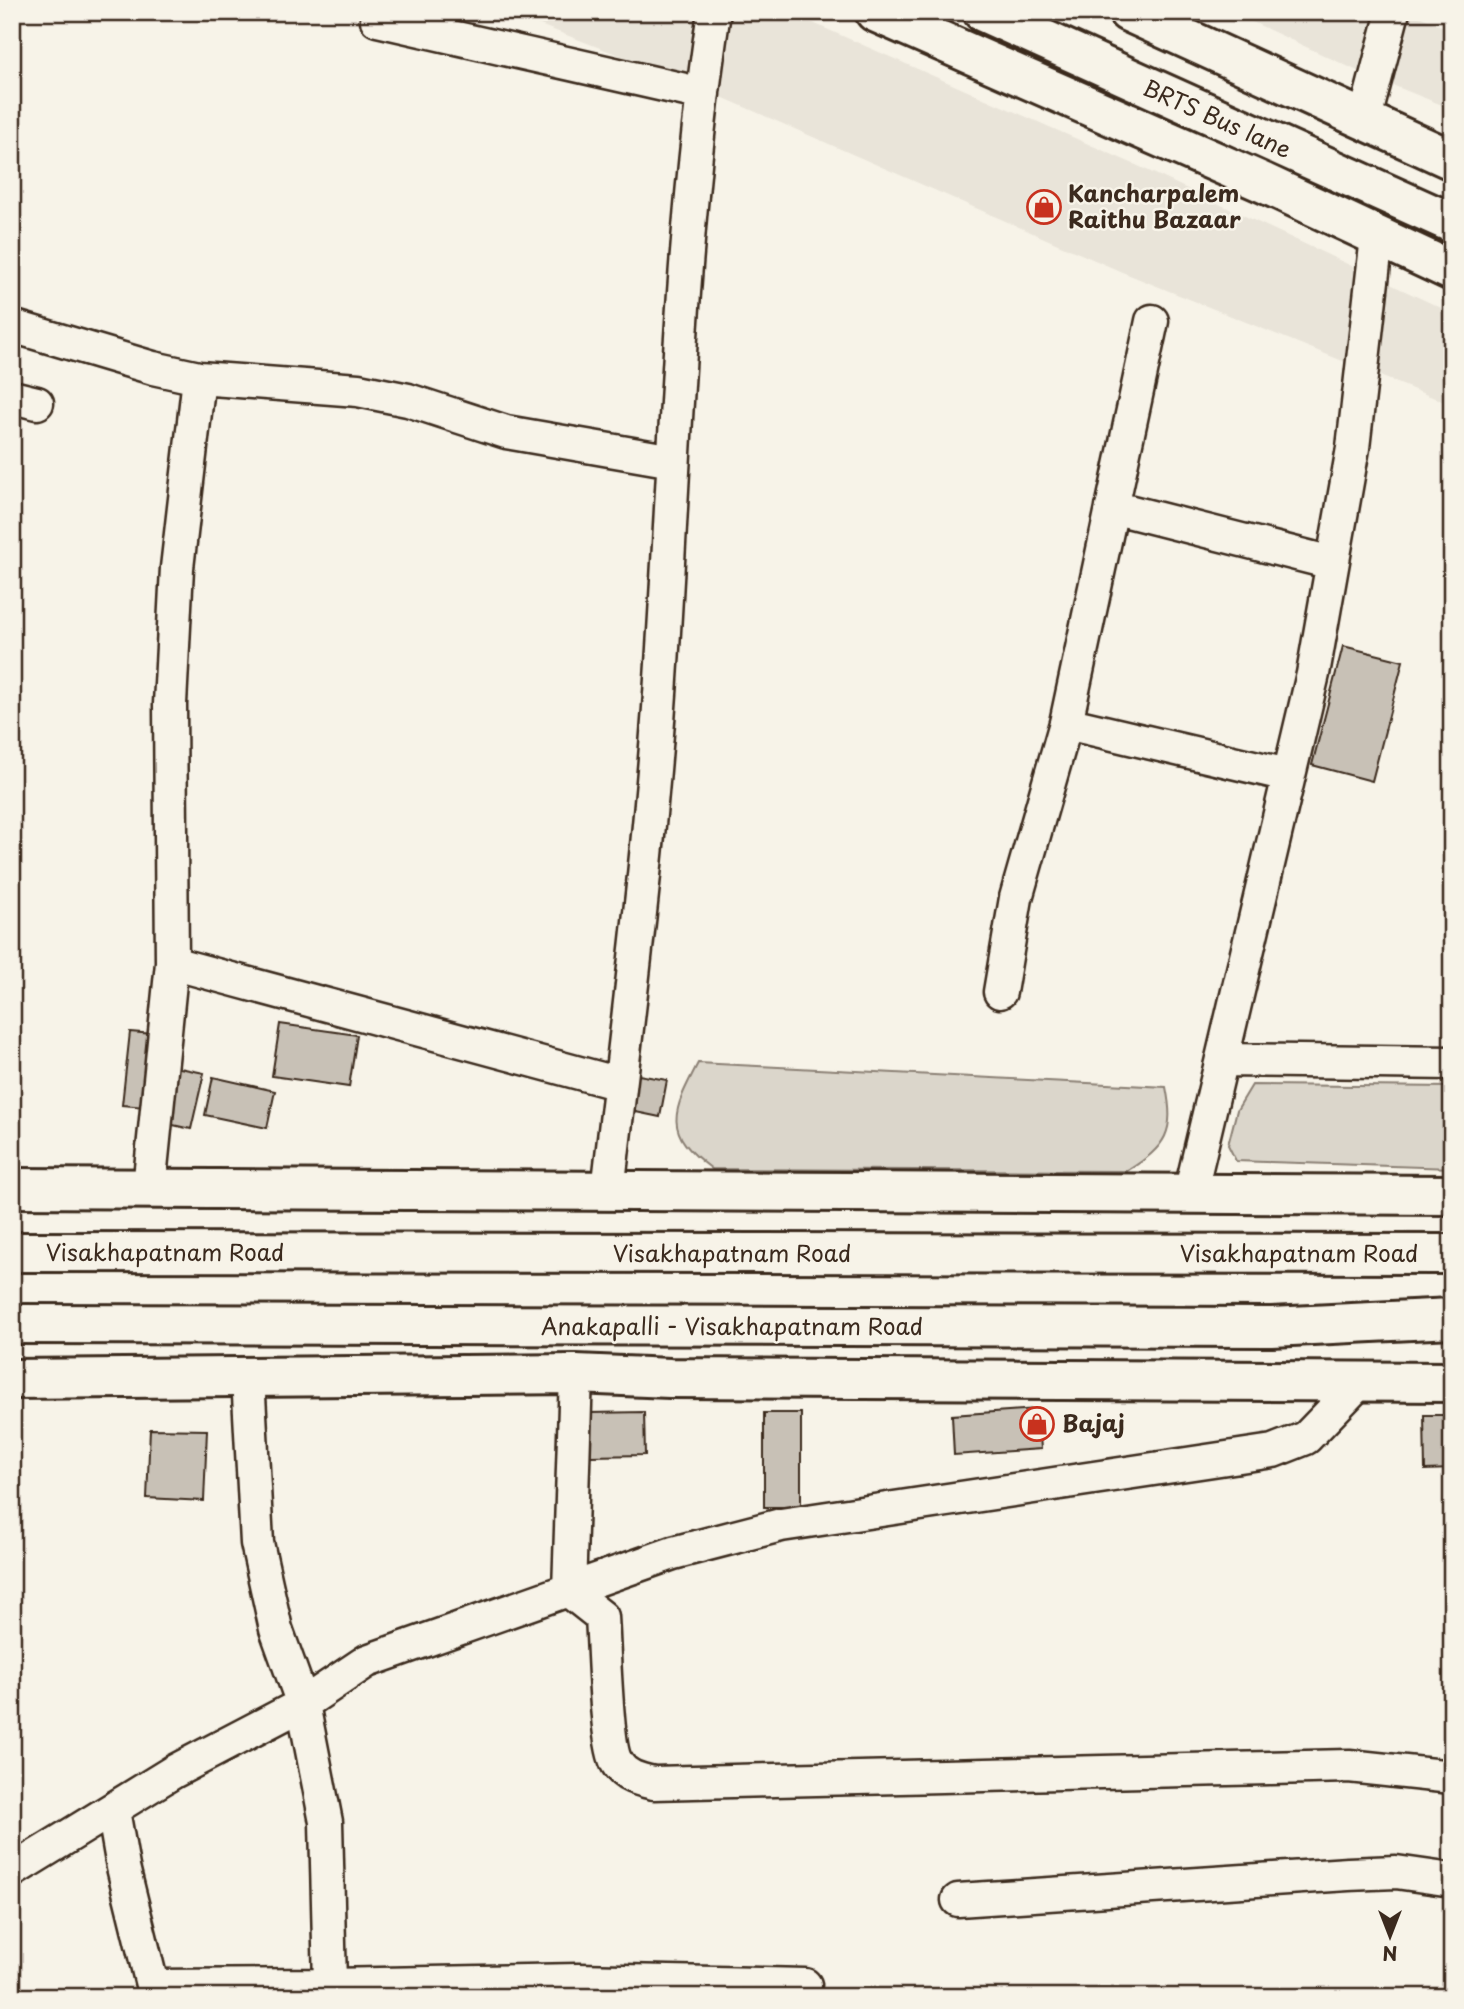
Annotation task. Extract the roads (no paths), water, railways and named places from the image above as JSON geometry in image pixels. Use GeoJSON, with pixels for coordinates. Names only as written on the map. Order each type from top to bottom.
{"type":"FeatureCollection","features":[{"type":"Feature","properties":{"kind":"main road"},"geometry":{"type":"LineString","coordinates":[[874,12],[1264,183],[1452,271]]}},
{"type":"Feature","properties":{"kind":"main road","name":"BRTS Bus lane"},"geometry":{"type":"LineString","coordinates":[[983,12],[1452,223]]}},
{"type":"Feature","properties":{"kind":"main road"},"geometry":{"type":"LineString","coordinates":[[1128,12],[1452,160]]}},
{"type":"Feature","properties":{"kind":"main road"},"geometry":{"type":"LineString","coordinates":[[12,1188],[1452,1195]]}},
{"type":"Feature","properties":{"kind":"main road","name":"Visakhapatnam Road"},"geometry":{"type":"LineString","coordinates":[[12,1252],[1452,1254]]}},
{"type":"Feature","properties":{"kind":"main road","name":"Anakapalli - Visakhapatnam Road"},"geometry":{"type":"LineString","coordinates":[[12,1324],[1272,1327],[1452,1318]]}},
{"type":"Feature","properties":{"kind":"main road"},"geometry":{"type":"LineString","coordinates":[[12,1379],[576,1374],[684,1378],[1452,1382]]}},
{"type":"Feature","properties":{"kind":"street"},"geometry":{"type":"LineString","coordinates":[[608,1191],[662,666],[673,461],[703,94],[714,12]]}},
{"type":"Feature","properties":{"kind":"street"},"geometry":{"type":"LineString","coordinates":[[1364,122],[1393,12]]}},
{"type":"Feature","properties":{"kind":"street"},"geometry":{"type":"LineString","coordinates":[[377,20],[703,94]]}},
{"type":"Feature","properties":{"kind":"street"},"geometry":{"type":"LineString","coordinates":[[1190,1194],[1224,1060],[1237,989],[1313,674],[1353,448],[1377,237]]}},
{"type":"Feature","properties":{"kind":"street"},"geometry":{"type":"LineString","coordinates":[[1000,992],[1016,898],[1066,723],[1152,321]]}},
{"type":"Feature","properties":{"kind":"street"},"geometry":{"type":"LineString","coordinates":[[12,326],[153,368],[200,378],[358,390],[408,400],[506,432],[673,461]]}},
{"type":"Feature","properties":{"kind":"street"},"geometry":{"type":"LineString","coordinates":[[149,1188],[172,963],[170,704],[177,568],[200,378]]}},
{"type":"Feature","properties":{"kind":"street"},"geometry":{"type":"LineString","coordinates":[[1112,507],[1332,563]]}},
{"type":"Feature","properties":{"kind":"street"},"geometry":{"type":"LineString","coordinates":[[1066,723],[1288,775]]}},
{"type":"Feature","properties":{"kind":"street"},"geometry":{"type":"LineString","coordinates":[[172,963],[620,1084]]}},
{"type":"Feature","properties":{"kind":"street"},"geometry":{"type":"LineString","coordinates":[[1224,1060],[1452,1063]]}},
{"type":"Feature","properties":{"kind":"street"},"geometry":{"type":"LineString","coordinates":[[569,1591],[576,1374]]}},
{"type":"Feature","properties":{"kind":"street"},"geometry":{"type":"LineString","coordinates":[[248,1377],[257,1543],[276,1629],[303,1704],[326,1822],[330,1985]]}},
{"type":"Feature","properties":{"kind":"street"},"geometry":{"type":"LineString","coordinates":[[12,1871],[173,1772],[303,1704],[367,1661],[673,1553],[781,1525],[1273,1451],[1306,1438],[1360,1382]]}},
{"type":"Feature","properties":{"kind":"street"},"geometry":{"type":"LineString","coordinates":[[569,1591],[602,1617],[610,1728],[616,1763],[632,1778],[654,1783],[1349,1766],[1452,1777]]}},
{"type":"Feature","properties":{"kind":"street"},"geometry":{"type":"LineString","coordinates":[[113,1810],[123,1867],[154,1992],[578,1980],[805,1985]]}},
{"type":"Feature","properties":{"kind":"street"},"geometry":{"type":"LineString","coordinates":[[958,1900],[1396,1872],[1452,1880]]}},
{"type":"Feature","properties":{"kind":"place","name":"Kancharpalem Raithu Bazaar"},"geometry":{"type":"Point","coordinates":[1044,207]}},
{"type":"Feature","properties":{"kind":"place","name":"Bajaj"},"geometry":{"type":"Point","coordinates":[1037,1424]}}]}
